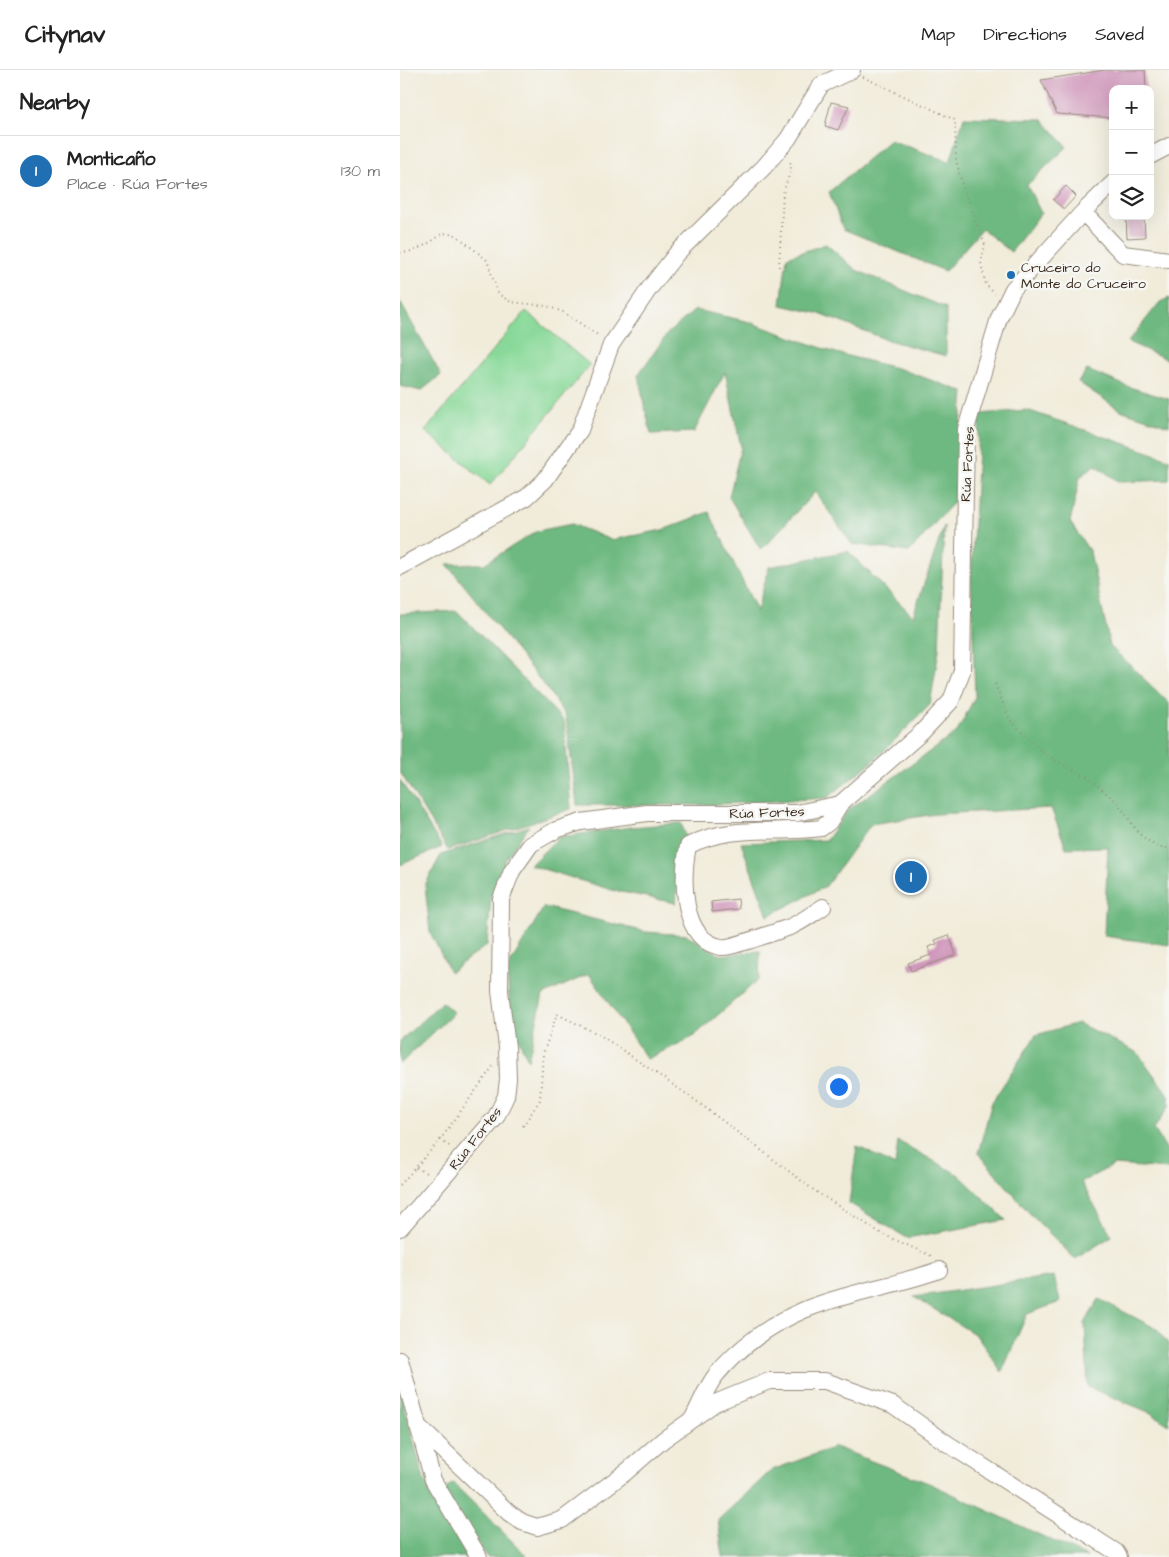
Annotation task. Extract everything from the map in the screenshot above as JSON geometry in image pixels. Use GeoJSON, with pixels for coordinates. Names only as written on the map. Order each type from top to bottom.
{"type":"FeatureCollection","features":[{"type":"Feature","properties":{"kind":"street"},"geometry":{"type":"LineString","coordinates":[[400,567],[514,505],[527,497],[545,480],[580,430],[612,345],[631,313],[677,253],[764,167],[788,139],[821,85],[852,71]]}},
{"type":"Feature","properties":{"kind":"street"},"geometry":{"type":"LineString","coordinates":[[1154,154],[1169,146]]}},
{"type":"Feature","properties":{"kind":"street","name":"Rúa Fortes"},"geometry":{"type":"LineString","coordinates":[[400,1228],[496,1117],[506,1096],[507,1047],[500,991],[501,899],[512,871],[531,844],[556,830],[581,822],[647,813],[797,813],[840,804],[922,732],[951,701],[962,671],[966,429],[999,318],[1013,289],[1083,212],[1109,188]]}},
{"type":"Feature","properties":{"kind":"street"},"geometry":{"type":"LineString","coordinates":[[1083,212],[1123,254],[1169,260]]}},
{"type":"Feature","properties":{"kind":"street"},"geometry":{"type":"LineString","coordinates":[[823,907],[790,927],[722,948],[701,938],[692,922],[685,890],[685,863],[688,846],[704,837],[735,832],[821,828],[829,822],[840,804]]}},
{"type":"Feature","properties":{"kind":"street"},"geometry":{"type":"LineString","coordinates":[[692,1420],[715,1376],[750,1342],[803,1310],[859,1292],[908,1281],[939,1270]]}},
{"type":"Feature","properties":{"kind":"street"},"geometry":{"type":"LineString","coordinates":[[400,1360],[433,1480],[479,1557]]}},
{"type":"Feature","properties":{"kind":"street"},"geometry":{"type":"LineString","coordinates":[[417,1425],[509,1513],[522,1522],[537,1526],[562,1520],[715,1403],[770,1381],[825,1381],[893,1405],[945,1442],[1087,1532],[1116,1552],[1119,1557]]}},
{"type":"Feature","properties":{"kind":"path"},"geometry":{"type":"LineString","coordinates":[[852,71],[955,120],[956,159],[962,185],[985,245],[981,263],[986,285],[1005,306]]}},
{"type":"Feature","properties":{"kind":"path"},"geometry":{"type":"LineString","coordinates":[[779,267],[783,193],[791,169],[788,139]]}},
{"type":"Feature","properties":{"kind":"path"},"geometry":{"type":"LineString","coordinates":[[400,253],[410,253],[428,244],[443,233],[456,235],[487,260],[498,294],[511,302],[547,306],[563,312],[612,345]]}},
{"type":"Feature","properties":{"kind":"path"},"geometry":{"type":"LineString","coordinates":[[995,684],[1010,720],[1046,755],[1087,777],[1116,802],[1139,834],[1158,848],[1169,848]]}},
{"type":"Feature","properties":{"kind":"path"},"geometry":{"type":"LineString","coordinates":[[523,1126],[540,1100],[543,1054],[557,1014],[600,1035],[691,1097],[815,1192],[882,1234],[936,1259],[939,1270]]}},
{"type":"Feature","properties":{"kind":"path"},"geometry":{"type":"LineString","coordinates":[[400,1185],[440,1140],[507,1047]]}},
{"type":"Feature","properties":{"kind":"green space"},"geometry":{"type":"Polygon","coordinates":[[[964,117],[1042,119],[1067,147],[1027,185],[1041,213],[1011,252],[982,229],[945,271],[843,229],[829,192],[890,140],[950,162],[964,117]]]}},
{"type":"Feature","properties":{"kind":"green space"},"geometry":{"type":"Polygon","coordinates":[[[826,244],[856,270],[946,308],[946,356],[888,340],[817,313],[781,305],[787,257],[826,244]]]}},
{"type":"Feature","properties":{"kind":"green space"},"geometry":{"type":"Polygon","coordinates":[[[1169,298],[1169,360],[1128,342],[1160,302],[1169,298]]]}},
{"type":"Feature","properties":{"kind":"green space"},"geometry":{"type":"Polygon","coordinates":[[[400,302],[441,375],[421,391],[400,386],[400,302]]]}},
{"type":"Feature","properties":{"kind":"green space"},"geometry":{"type":"Polygon","coordinates":[[[695,310],[746,321],[836,353],[900,369],[964,392],[954,502],[909,552],[852,544],[815,492],[761,550],[729,497],[741,447],[725,372],[694,432],[651,434],[638,375],[668,333],[695,310]]]}},
{"type":"Feature","properties":{"kind":"green space"},"geometry":{"type":"Polygon","coordinates":[[[526,311],[590,365],[490,485],[425,431],[526,311]]]}},
{"type":"Feature","properties":{"kind":"green space"},"geometry":{"type":"Polygon","coordinates":[[[1087,370],[1129,387],[1169,399],[1169,426],[1120,410],[1078,382],[1087,370]]]}},
{"type":"Feature","properties":{"kind":"green space"},"geometry":{"type":"Polygon","coordinates":[[[1027,410],[1169,459],[1169,480],[1119,482],[1095,465],[1080,477],[1070,522],[1090,552],[1110,646],[1169,703],[1169,945],[1104,936],[1108,847],[1066,848],[1051,808],[936,814],[871,824],[826,886],[768,916],[741,843],[826,840],[848,810],[957,732],[975,697],[971,578],[980,414],[1027,410]]]}},
{"type":"Feature","properties":{"kind":"green space"},"geometry":{"type":"Polygon","coordinates":[[[709,512],[757,611],[769,567],[848,551],[913,616],[944,526],[939,649],[930,705],[876,759],[827,798],[704,805],[577,805],[566,717],[548,690],[447,564],[484,564],[537,531],[572,524],[611,540],[663,530],[709,512]]]}},
{"type":"Feature","properties":{"kind":"green space"},"geometry":{"type":"Polygon","coordinates":[[[457,611],[564,721],[571,809],[448,850],[400,772],[400,614],[457,611]]]}},
{"type":"Feature","properties":{"kind":"green space"},"geometry":{"type":"Polygon","coordinates":[[[400,780],[442,847],[400,865],[400,780]]]}},
{"type":"Feature","properties":{"kind":"green space"},"geometry":{"type":"Polygon","coordinates":[[[681,823],[686,837],[674,858],[677,886],[676,903],[612,890],[530,865],[559,837],[631,827],[681,823]]]}},
{"type":"Feature","properties":{"kind":"green space"},"geometry":{"type":"Polygon","coordinates":[[[529,826],[505,860],[491,897],[487,945],[450,972],[430,932],[425,885],[441,855],[529,826]]]}},
{"type":"Feature","properties":{"kind":"green space"},"geometry":{"type":"Polygon","coordinates":[[[544,907],[646,932],[687,935],[720,955],[760,951],[759,979],[693,1037],[647,1059],[589,974],[543,995],[528,1060],[511,1023],[507,969],[544,907]]]}},
{"type":"Feature","properties":{"kind":"green space"},"geometry":{"type":"Polygon","coordinates":[[[442,1002],[454,1013],[400,1064],[400,1041],[442,1002]]]}},
{"type":"Feature","properties":{"kind":"green space"},"geometry":{"type":"Polygon","coordinates":[[[1078,1023],[1138,1053],[1169,1096],[1169,1106],[1154,1129],[1169,1153],[1169,1169],[1114,1165],[1081,1182],[1112,1236],[1075,1259],[1032,1216],[978,1153],[992,1102],[1036,1035],[1078,1023]]]}},
{"type":"Feature","properties":{"kind":"green space"},"geometry":{"type":"Polygon","coordinates":[[[898,1141],[959,1175],[1006,1220],[907,1238],[849,1203],[857,1146],[895,1166],[898,1141]]]}},
{"type":"Feature","properties":{"kind":"green space"},"geometry":{"type":"Polygon","coordinates":[[[1054,1276],[1060,1302],[1027,1314],[1002,1372],[976,1335],[914,1297],[1054,1276]]]}},
{"type":"Feature","properties":{"kind":"green space"},"geometry":{"type":"Polygon","coordinates":[[[1099,1299],[1157,1329],[1169,1345],[1169,1425],[1151,1413],[1088,1387],[1085,1323],[1099,1299]]]}},
{"type":"Feature","properties":{"kind":"green space"},"geometry":{"type":"Polygon","coordinates":[[[400,1390],[424,1480],[468,1557],[400,1557],[400,1390]]]}},
{"type":"Feature","properties":{"kind":"green space"},"geometry":{"type":"Polygon","coordinates":[[[835,1447],[931,1484],[1087,1557],[723,1557],[718,1520],[772,1470],[835,1447]]]}},
{"type":"Feature","properties":{"kind":"green space"},"geometry":{"type":"Polygon","coordinates":[[[453,1483],[528,1557],[487,1557],[442,1491],[453,1483]]]}},
{"type":"Feature","properties":{"kind":"building"},"geometry":{"type":"Polygon","coordinates":[[[1105,70],[1145,70],[1146,85],[1109,85],[1109,118],[1057,114],[1041,80],[1105,70]]]}},
{"type":"Feature","properties":{"kind":"building"},"geometry":{"type":"Polygon","coordinates":[[[831,102],[849,106],[838,130],[825,126],[831,102]]]}},
{"type":"Feature","properties":{"kind":"building"},"geometry":{"type":"Polygon","coordinates":[[[1066,186],[1076,196],[1064,209],[1053,200],[1066,186]]]}},
{"type":"Feature","properties":{"kind":"building"},"geometry":{"type":"Polygon","coordinates":[[[1126,220],[1144,220],[1145,237],[1127,238],[1126,220]]]}},
{"type":"Feature","properties":{"kind":"building"},"geometry":{"type":"Polygon","coordinates":[[[738,899],[739,909],[712,912],[711,902],[738,899]]]}},
{"type":"Feature","properties":{"kind":"building"},"geometry":{"type":"Polygon","coordinates":[[[949,935],[956,955],[911,971],[908,963],[931,955],[928,947],[937,944],[935,940],[949,935]]]}},
{"type":"Feature","properties":{"kind":"place","name":"Cruceiro do Monte do Cruceiro"},"geometry":{"type":"Point","coordinates":[1011,275]}},
{"type":"Feature","properties":{"kind":"place","name":"Monticaño"},"geometry":{"type":"Point","coordinates":[911,877]}}]}
